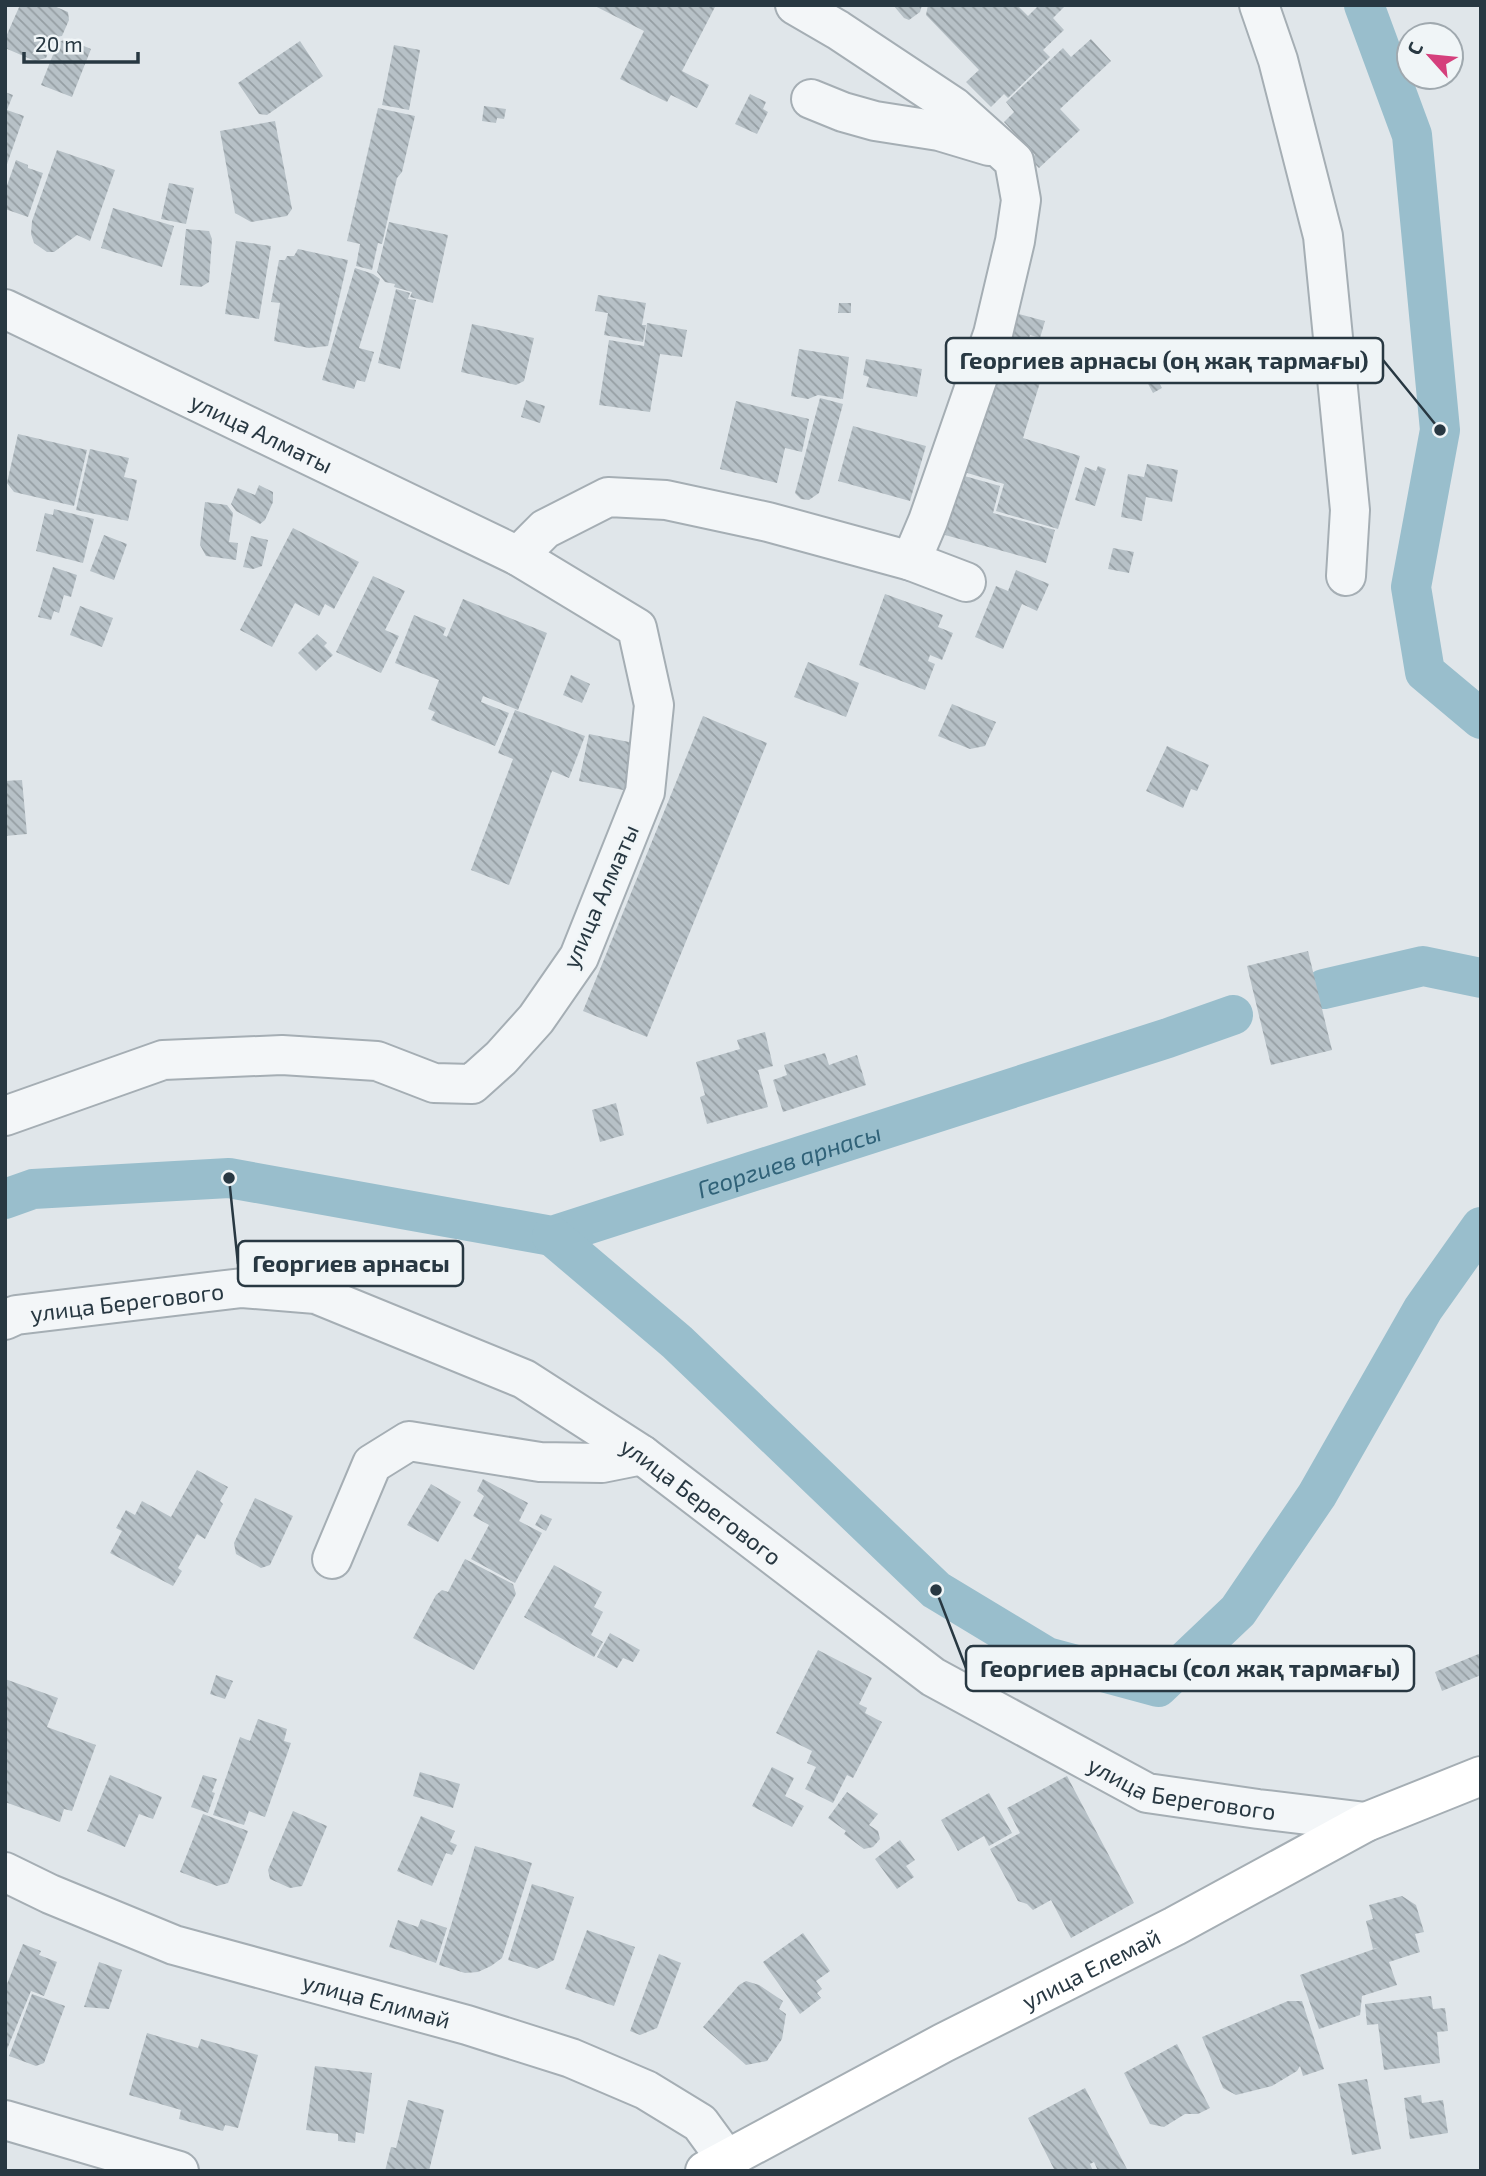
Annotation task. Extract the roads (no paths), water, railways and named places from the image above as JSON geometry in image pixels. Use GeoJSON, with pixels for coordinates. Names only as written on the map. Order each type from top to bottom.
{"type":"FeatureCollection","features":[{"type":"Feature","properties":{"kind":"street"},"geometry":{"type":"LineString","coordinates":[[795,5],[838,30],[954,107],[1008,155],[1021,201],[993,334],[928,521],[911,561]]}},
{"type":"Feature","properties":{"kind":"street"},"geometry":{"type":"LineString","coordinates":[[1259,5],[1278,60],[1322,236],[1350,510],[1346,576]]}},
{"type":"Feature","properties":{"kind":"street"},"geometry":{"type":"LineString","coordinates":[[811,99],[875,121],[939,131],[1008,155]]}},
{"type":"Feature","properties":{"kind":"street","name":"улица Алматы"},"geometry":{"type":"LineString","coordinates":[[5,309],[518,556],[637,628],[654,705],[645,792],[579,957],[536,1019],[501,1058],[472,1084],[434,1083],[377,1061],[282,1055],[163,1060],[5,1116]]}},
{"type":"Feature","properties":{"kind":"street"},"geometry":{"type":"LineString","coordinates":[[518,556],[545,528],[608,497],[666,500],[768,522],[911,561],[966,582]]}},
{"type":"Feature","properties":{"kind":"street","name":"улица Берегового"},"geometry":{"type":"LineString","coordinates":[[5,1320],[16,1315],[242,1289],[316,1294],[524,1379],[642,1455],[933,1677],[1147,1793],[1366,1822]]}},
{"type":"Feature","properties":{"kind":"street"},"geometry":{"type":"LineString","coordinates":[[332,1559],[372,1464],[408,1441],[540,1462],[602,1463],[642,1455]]}},
{"type":"Feature","properties":{"kind":"street","name":"улица Елемай"},"geometry":{"type":"LineString","coordinates":[[716,2165],[943,2043],[1175,1926],[1366,1822],[1481,1776]]}},
{"type":"Feature","properties":{"kind":"street","name":"улица Елимай"},"geometry":{"type":"LineString","coordinates":[[5,1872],[50,1894],[174,1945],[467,2025],[571,2058],[646,2090],[700,2123],[716,2165]]}},
{"type":"Feature","properties":{"kind":"street"},"geometry":{"type":"LineString","coordinates":[[5,2120],[178,2171]]}},
{"type":"Feature","properties":{"kind":"waterway"},"geometry":{"type":"LineString","coordinates":[[1364,5],[1412,135],[1440,430],[1411,587],[1425,672],[1481,719]]}},
{"type":"Feature","properties":{"kind":"waterway","name":"Георгиев арнасы"},"geometry":{"type":"LineString","coordinates":[[1324,989],[1423,966],[1481,978]]}},
{"type":"Feature","properties":{"kind":"waterway","name":"Георгиев арнасы"},"geometry":{"type":"LineString","coordinates":[[5,1199],[33,1189],[229,1178],[552,1236],[1233,1015]]}},
{"type":"Feature","properties":{"kind":"waterway"},"geometry":{"type":"LineString","coordinates":[[552,1236],[677,1342],[936,1590],[1047,1657],[1158,1687],[1238,1611],[1317,1495],[1423,1309],[1481,1227]]}},
{"type":"Feature","properties":{"kind":"place","name":"Георгиев арнасы (оң жақ тармағы)"},"geometry":{"type":"Point","coordinates":[1440,430]}},
{"type":"Feature","properties":{"kind":"place","name":"Георгиев арнасы"},"geometry":{"type":"Point","coordinates":[229,1178]}},
{"type":"Feature","properties":{"kind":"place","name":"Георгиев арнасы (сол жақ тармағы)"},"geometry":{"type":"Point","coordinates":[936,1590]}}]}
